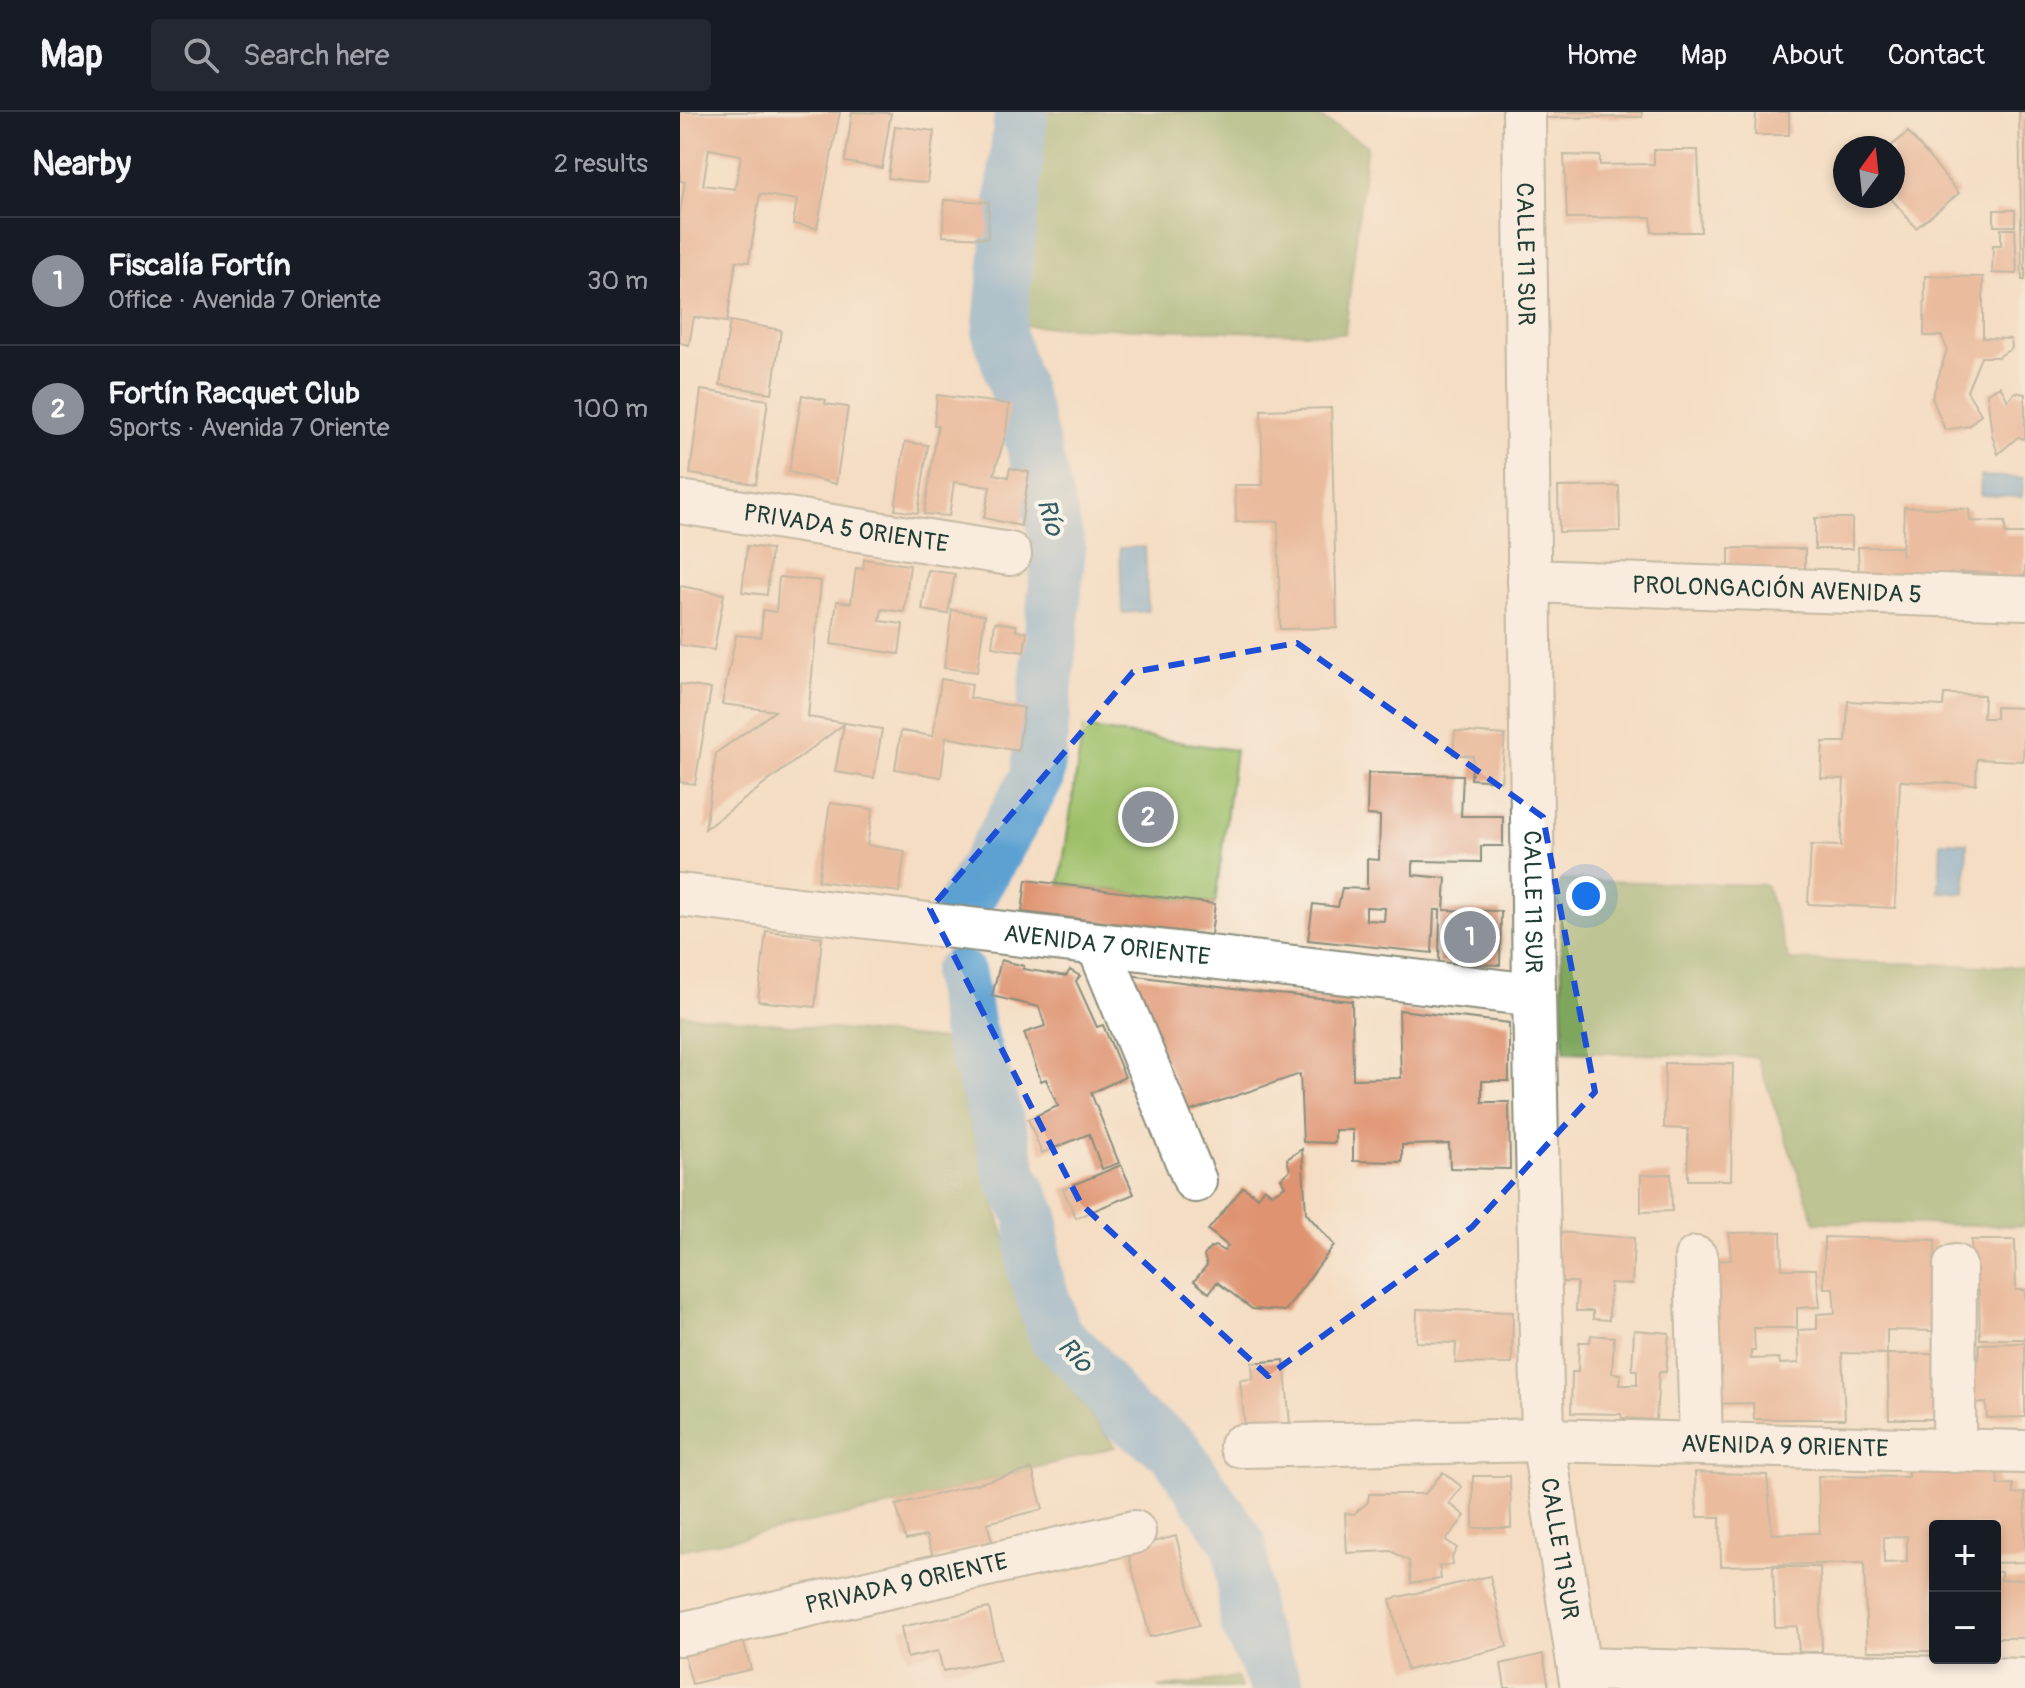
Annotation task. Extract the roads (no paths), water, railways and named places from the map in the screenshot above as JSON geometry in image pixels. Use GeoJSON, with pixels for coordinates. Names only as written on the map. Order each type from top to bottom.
{"type":"FeatureCollection","features":[{"type":"Feature","properties":{"kind":"street","name":"CALLE 11 SUR"},"geometry":{"type":"LineString","coordinates":[[1524,112],[1534,995],[1543,1440],[1580,1678]]}},
{"type":"Feature","properties":{"kind":"street","name":"PRIVADA 5 ORIENTE"},"geometry":{"type":"LineString","coordinates":[[680,502],[1010,554]]}},
{"type":"Feature","properties":{"kind":"street","name":"PROLONGACIÓN AVENIDA 5"},"geometry":{"type":"LineString","coordinates":[[1529,581],[2025,598]]}},
{"type":"Feature","properties":{"kind":"street","name":"AVENIDA 7 ORIENTE"},"geometry":{"type":"LineString","coordinates":[[680,895],[1534,995]]}},
{"type":"Feature","properties":{"kind":"street"},"geometry":{"type":"LineString","coordinates":[[1098,945],[1195,1181]]}},
{"type":"Feature","properties":{"kind":"street"},"geometry":{"type":"LineString","coordinates":[[1696,1258],[1701,1443]]}},
{"type":"Feature","properties":{"kind":"street"},"geometry":{"type":"LineString","coordinates":[[1954,1451],[1955,1266]]}},
{"type":"Feature","properties":{"kind":"street"},"geometry":{"type":"LineString","coordinates":[[1241,1446],[1543,1440]]}},
{"type":"Feature","properties":{"kind":"street","name":"AVENIDA 9 ORIENTE"},"geometry":{"type":"LineString","coordinates":[[1543,1440],[2025,1452]]}},
{"type":"Feature","properties":{"kind":"street","name":"PRIVADA 9 ORIENTE"},"geometry":{"type":"LineString","coordinates":[[680,1634],[1134,1532]]}},
{"type":"Feature","properties":{"kind":"street"},"geometry":{"type":"LineString","coordinates":[[1580,1678],[2025,1680]]}},
{"type":"Feature","properties":{"kind":"water"},"geometry":{"type":"Polygon","coordinates":[[[1981,476],[2023,478],[2022,497],[1980,495],[1981,476]]]}},
{"type":"Feature","properties":{"kind":"water"},"geometry":{"type":"Polygon","coordinates":[[[1145,547],[1148,611],[1122,613],[1120,548],[1145,547]]]}},
{"type":"Feature","properties":{"kind":"water"},"geometry":{"type":"Polygon","coordinates":[[[1941,842],[1967,843],[1965,894],[1939,892],[1941,842]]]}},
{"type":"Feature","properties":{"kind":"waterway","name":"Río"},"geometry":{"type":"LineString","coordinates":[[962,908],[1037,778],[1059,548],[1027,421],[999,334],[1021,112]]}},
{"type":"Feature","properties":{"kind":"waterway","name":"Río"},"geometry":{"type":"LineString","coordinates":[[959,975],[968,1028],[1012,1178],[1032,1216],[1034,1270],[1055,1335],[1084,1362],[1125,1415],[1174,1449],[1240,1545],[1247,1623],[1278,1688]]}},
{"type":"Feature","properties":{"kind":"place","name":"Fortín Racquet Club"},"geometry":{"type":"Point","coordinates":[1148,817]}},
{"type":"Feature","properties":{"kind":"place","name":"Fiscalía Fortín"},"geometry":{"type":"Point","coordinates":[1470,937]}}]}
